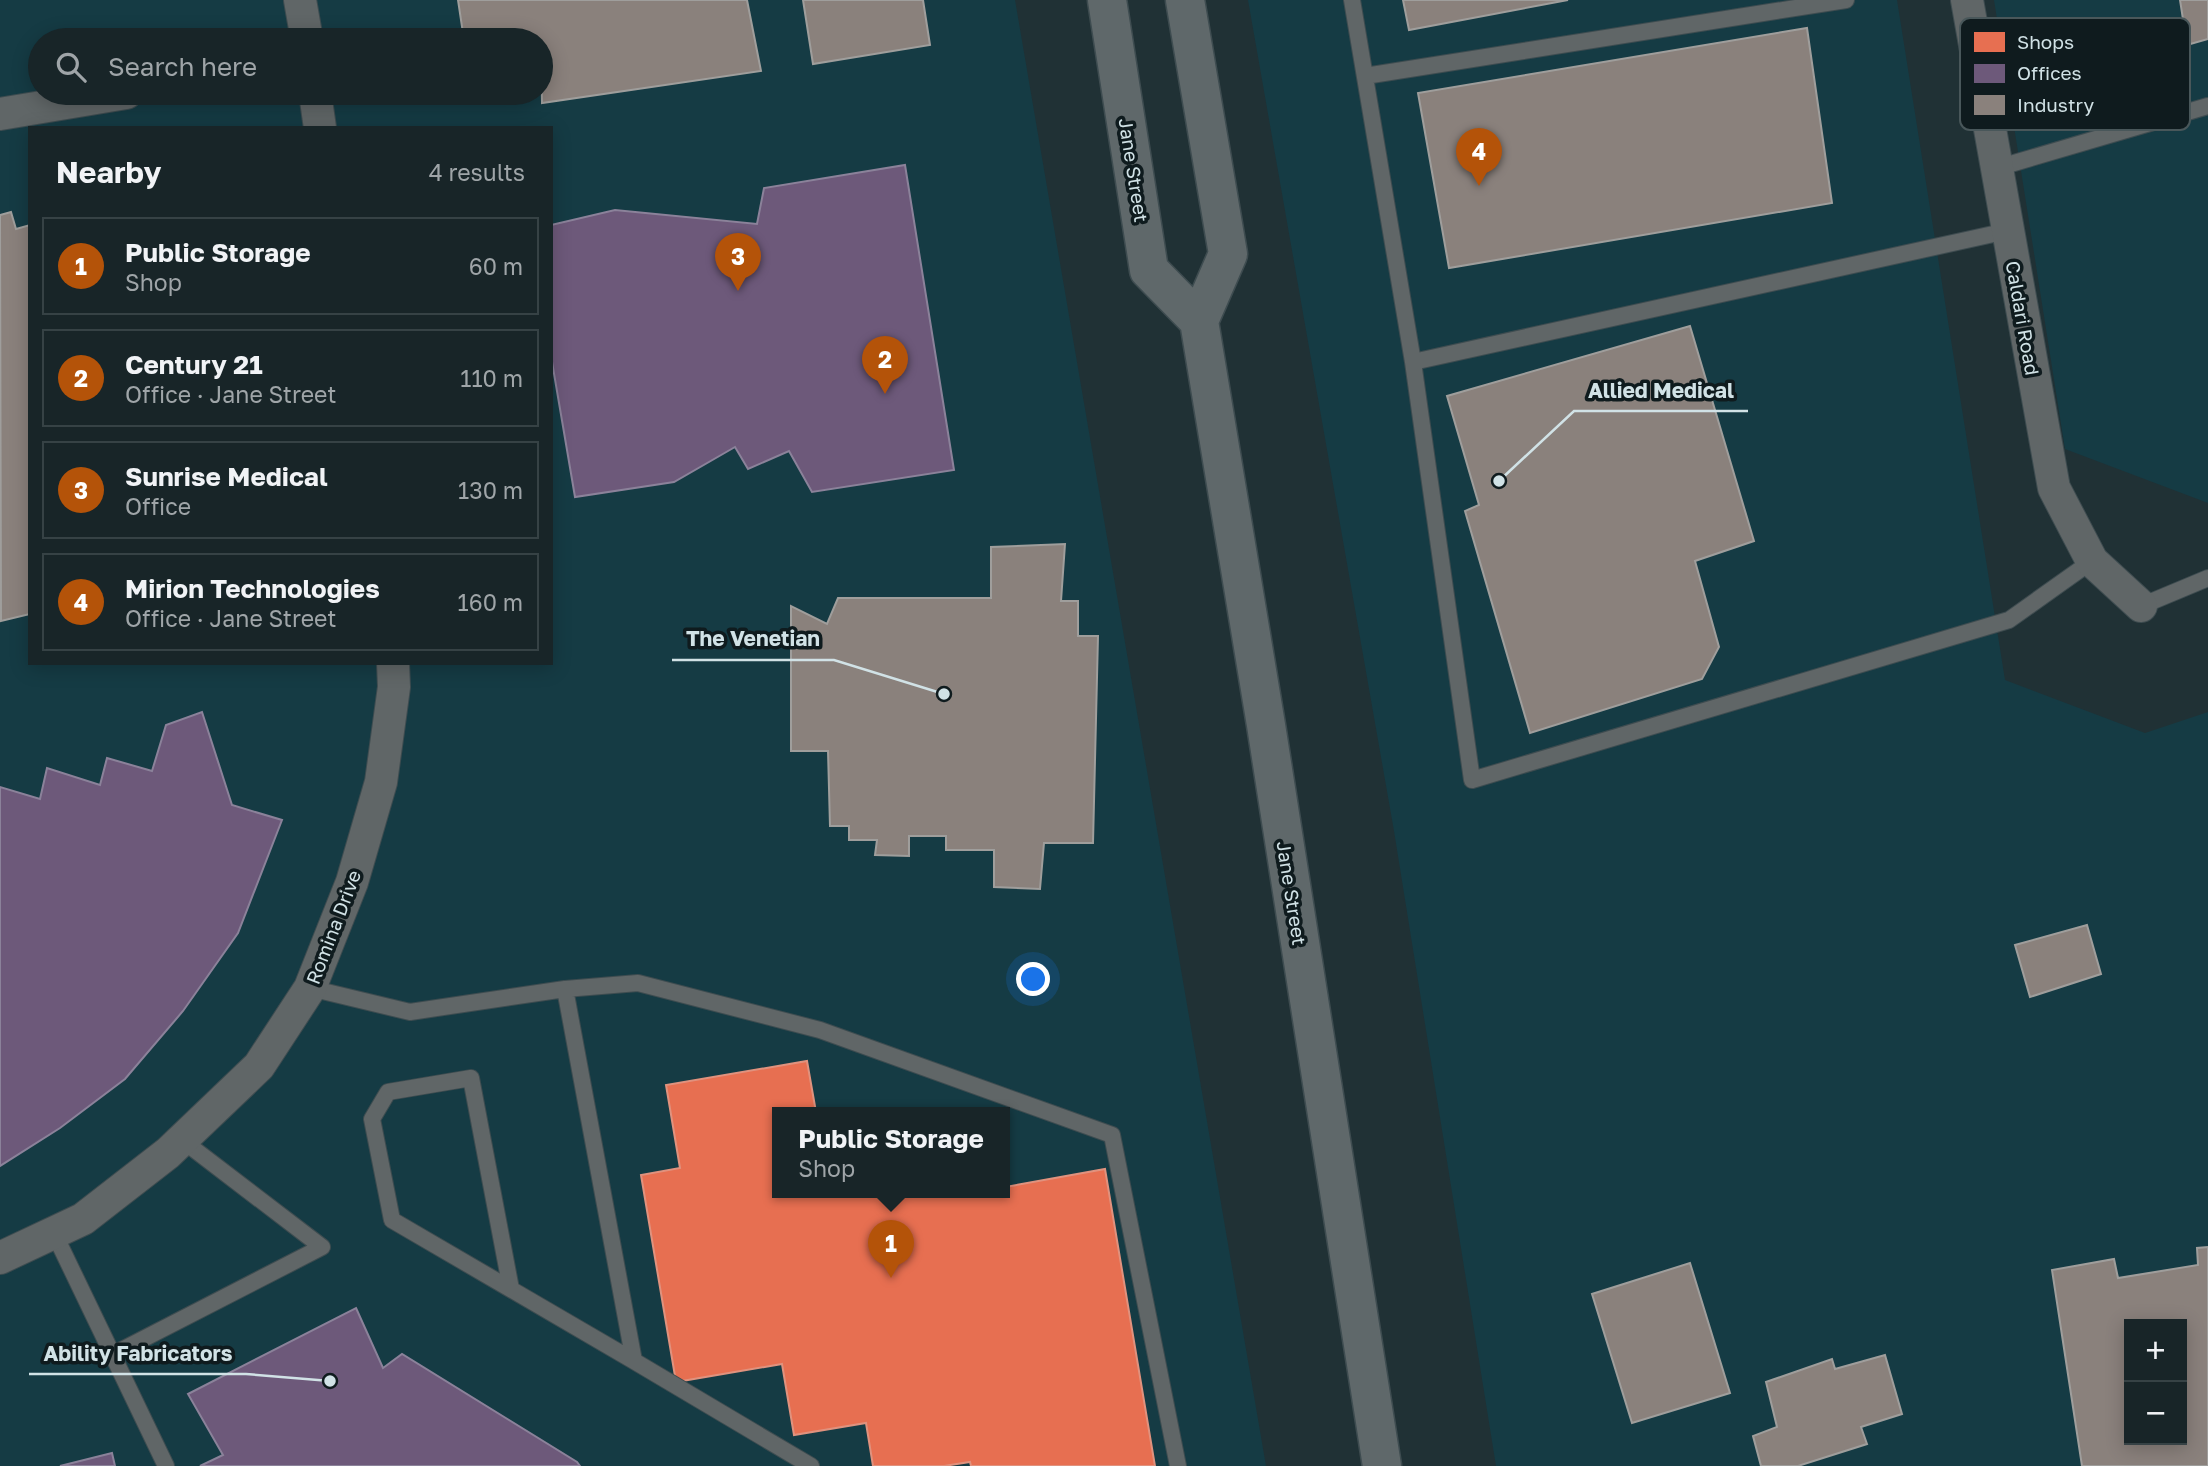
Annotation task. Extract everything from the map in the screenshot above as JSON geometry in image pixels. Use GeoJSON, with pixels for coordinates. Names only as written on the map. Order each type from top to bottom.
{"type":"FeatureCollection","features":[{"type":"Feature","properties":{"kind":"main road","name":"Jane Street"},"geometry":{"type":"LineString","coordinates":[[1107,0],[1149,270],[1199,321],[1269,739],[1382,1466]]}},
{"type":"Feature","properties":{"kind":"main road"},"geometry":{"type":"LineString","coordinates":[[1185,0],[1228,254],[1199,321]]}},
{"type":"Feature","properties":{"kind":"street"},"geometry":{"type":"LineString","coordinates":[[300,0],[305,28]]}},
{"type":"Feature","properties":{"kind":"street","name":"Caldari Road"},"geometry":{"type":"LineString","coordinates":[[1967,0],[1970,18]]}},
{"type":"Feature","properties":{"kind":"street"},"geometry":{"type":"LineString","coordinates":[[0,114],[54,105]]}},
{"type":"Feature","properties":{"kind":"street"},"geometry":{"type":"LineString","coordinates":[[317,105],[320,126]]}},
{"type":"Feature","properties":{"kind":"street","name":"Caldari Road"},"geometry":{"type":"LineString","coordinates":[[1990,130],[2054,488],[2092,561],[2141,607]]}},
{"type":"Feature","properties":{"kind":"street","name":"Romina Drive"},"geometry":{"type":"LineString","coordinates":[[0,1258],[83,1219],[182,1140],[258,1066],[310,988],[352,882],[381,782],[394,687],[393,665]]}},
{"type":"Feature","properties":{"kind":"lane"},"geometry":{"type":"LineString","coordinates":[[1352,0],[1413,362],[1472,780],[2009,620],[2092,561]]}},
{"type":"Feature","properties":{"kind":"lane"},"geometry":{"type":"LineString","coordinates":[[1365,76],[1846,0]]}},
{"type":"Feature","properties":{"kind":"lane"},"geometry":{"type":"LineString","coordinates":[[2190,111],[2208,106]]}},
{"type":"Feature","properties":{"kind":"lane"},"geometry":{"type":"LineString","coordinates":[[1997,168],[2126,130]]}},
{"type":"Feature","properties":{"kind":"lane"},"geometry":{"type":"LineString","coordinates":[[1413,362],[2007,230]]}},
{"type":"Feature","properties":{"kind":"lane"},"geometry":{"type":"LineString","coordinates":[[2141,607],[2208,578]]}},
{"type":"Feature","properties":{"kind":"lane"},"geometry":{"type":"LineString","coordinates":[[310,988],[410,1012],[565,989],[638,983],[820,1030],[1112,1135],[1178,1466]]}},
{"type":"Feature","properties":{"kind":"lane"},"geometry":{"type":"LineString","coordinates":[[565,989],[634,1361]]}},
{"type":"Feature","properties":{"kind":"lane"},"geometry":{"type":"LineString","coordinates":[[511,1289],[471,1077],[388,1092],[372,1119],[392,1220],[811,1466]]}},
{"type":"Feature","properties":{"kind":"lane"},"geometry":{"type":"LineString","coordinates":[[112,1355],[321,1247],[182,1140]]}},
{"type":"Feature","properties":{"kind":"lane"},"geometry":{"type":"LineString","coordinates":[[54,1233],[166,1466]]}},
{"type":"Feature","properties":{"kind":"shaded area"},"geometry":{"type":"Polygon","coordinates":[[[0,0],[1015,0],[1266,1466],[0,1466],[0,0]]]}},
{"type":"Feature","properties":{"kind":"shaded area"},"geometry":{"type":"Polygon","coordinates":[[[1248,0],[1897,0],[2005,680],[2145,733],[2208,712],[2208,1466],[1496,1466],[1394,831],[1248,0]]]}},
{"type":"Feature","properties":{"kind":"shaded area"},"geometry":{"type":"Polygon","coordinates":[[[1994,0],[2208,0],[2208,503],[2065,449],[2015,130],[2190,130],[2190,18],[1997,18],[1994,0]]]}},
{"type":"Feature","properties":{"kind":"building: Shops"},"geometry":{"type":"Polygon","coordinates":[[[807,1061],[815,1107],[772,1107],[772,1198],[1010,1198],[1010,1186],[1105,1169],[1155,1466],[971,1466],[970,1462],[944,1466],[873,1466],[866,1423],[794,1435],[782,1364],[676,1382],[641,1175],[680,1168],[666,1085],[807,1061]]]}},
{"type":"Feature","properties":{"kind":"building: Offices"},"geometry":{"type":"Polygon","coordinates":[[[905,165],[954,470],[812,492],[789,451],[748,469],[735,447],[674,482],[575,497],[553,368],[553,225],[615,210],[757,224],[764,188],[905,165]]]}},
{"type":"Feature","properties":{"kind":"building: Offices"},"geometry":{"type":"Polygon","coordinates":[[[202,712],[232,805],[282,820],[238,933],[183,1011],[125,1079],[60,1128],[0,1166],[0,787],[40,799],[47,768],[100,785],[107,758],[152,771],[166,725],[202,712]]]}},
{"type":"Feature","properties":{"kind":"building: Offices"},"geometry":{"type":"Polygon","coordinates":[[[356,1308],[383,1368],[402,1354],[580,1466],[200,1466],[223,1455],[188,1394],[356,1308]]]}},
{"type":"Feature","properties":{"kind":"building: Offices"},"geometry":{"type":"Polygon","coordinates":[[[112,1453],[115,1466],[60,1466],[112,1453]]]}},
{"type":"Feature","properties":{"kind":"building: Industry"},"geometry":{"type":"Polygon","coordinates":[[[458,0],[747,0],[761,71],[553,101],[553,28],[462,28],[458,0]]]}},
{"type":"Feature","properties":{"kind":"building: Industry"},"geometry":{"type":"Polygon","coordinates":[[[803,0],[923,0],[930,45],[813,64],[803,0]]]}},
{"type":"Feature","properties":{"kind":"building: Industry"},"geometry":{"type":"Polygon","coordinates":[[[1403,0],[1568,0],[1409,30],[1403,0]]]}},
{"type":"Feature","properties":{"kind":"building: Industry"},"geometry":{"type":"Polygon","coordinates":[[[2180,0],[2208,0],[2208,39],[2190,44],[2190,18],[2183,18],[2180,0]]]}},
{"type":"Feature","properties":{"kind":"building: Industry"},"geometry":{"type":"Polygon","coordinates":[[[1807,28],[1832,203],[1449,268],[1418,93],[1807,28]]]}},
{"type":"Feature","properties":{"kind":"building: Industry"},"geometry":{"type":"Polygon","coordinates":[[[11,212],[16,229],[28,226],[28,614],[1,621],[0,215],[11,212]]]}},
{"type":"Feature","properties":{"kind":"building: Industry"},"geometry":{"type":"Polygon","coordinates":[[[1690,326],[1754,541],[1695,561],[1719,647],[1702,679],[1530,733],[1465,511],[1479,505],[1447,396],[1690,326]]]}},
{"type":"Feature","properties":{"kind":"building: Industry"},"geometry":{"type":"Polygon","coordinates":[[[1065,544],[1061,601],[1078,601],[1078,636],[1098,636],[1093,843],[1044,843],[1040,889],[994,887],[994,850],[946,850],[946,836],[909,836],[909,856],[875,855],[877,840],[849,840],[849,826],[830,826],[828,751],[791,751],[791,606],[827,624],[838,598],[991,598],[991,547],[1065,544]]]}},
{"type":"Feature","properties":{"kind":"building: Industry"},"geometry":{"type":"Polygon","coordinates":[[[2087,925],[2101,974],[2030,997],[2015,945],[2087,925]]]}},
{"type":"Feature","properties":{"kind":"building: Industry"},"geometry":{"type":"Polygon","coordinates":[[[2208,1247],[2208,1466],[2082,1466],[2052,1270],[2114,1259],[2118,1278],[2198,1265],[2197,1248],[2208,1247]]]}},
{"type":"Feature","properties":{"kind":"building: Industry"},"geometry":{"type":"Polygon","coordinates":[[[1690,1263],[1730,1393],[1632,1423],[1592,1294],[1690,1263]]]}},
{"type":"Feature","properties":{"kind":"building: Industry"},"geometry":{"type":"Polygon","coordinates":[[[1885,1355],[1902,1414],[1861,1427],[1867,1444],[1798,1466],[1761,1466],[1753,1436],[1777,1427],[1766,1382],[1832,1359],[1835,1369],[1885,1355]]]}},
{"type":"Feature","properties":{"kind":"place","name":"Mirion Technologies"},"geometry":{"type":"Point","coordinates":[1479,186]}},
{"type":"Feature","properties":{"kind":"place","name":"Sunrise Medical"},"geometry":{"type":"Point","coordinates":[738,291]}},
{"type":"Feature","properties":{"kind":"place","name":"Century 21"},"geometry":{"type":"Point","coordinates":[885,394]}},
{"type":"Feature","properties":{"kind":"place","name":"Allied Medical"},"geometry":{"type":"Point","coordinates":[1499,481]}},
{"type":"Feature","properties":{"kind":"place","name":"The Venetian"},"geometry":{"type":"Point","coordinates":[944,694]}},
{"type":"Feature","properties":{"kind":"place","name":"Public Storage"},"geometry":{"type":"Point","coordinates":[891,1278]}},
{"type":"Feature","properties":{"kind":"place","name":"Ability Fabricators"},"geometry":{"type":"Point","coordinates":[330,1381]}}]}
